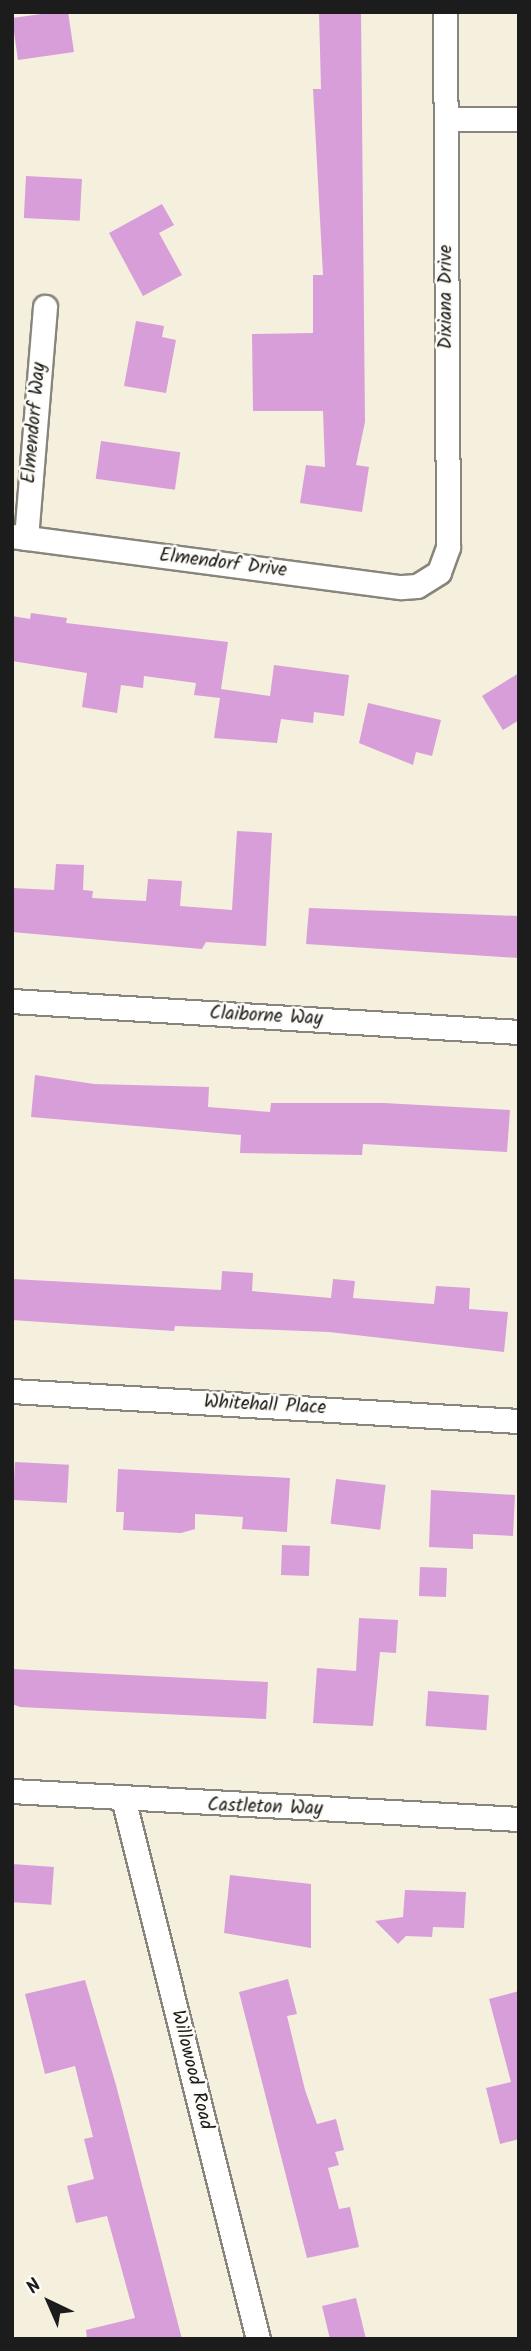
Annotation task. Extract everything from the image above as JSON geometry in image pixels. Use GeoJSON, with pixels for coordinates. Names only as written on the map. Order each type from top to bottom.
{"type":"FeatureCollection","features":[{"type":"Feature","properties":{"kind":"street","name":"Dixiana Drive"},"geometry":{"type":"LineString","coordinates":[[433,578],[448,547],[445,12]]}},
{"type":"Feature","properties":{"kind":"street"},"geometry":{"type":"LineString","coordinates":[[447,119],[519,119]]}},
{"type":"Feature","properties":{"kind":"street","name":"Elmendorf Way"},"geometry":{"type":"LineString","coordinates":[[19,537],[45,307]]}},
{"type":"Feature","properties":{"kind":"street","name":"Elmendorf Drive"},"geometry":{"type":"LineString","coordinates":[[19,537],[402,587],[433,578]]}},
{"type":"Feature","properties":{"kind":"street","name":"Claiborne Way"},"geometry":{"type":"LineString","coordinates":[[12,1001],[519,1032]]}},
{"type":"Feature","properties":{"kind":"street","name":"Whitehall Place"},"geometry":{"type":"LineString","coordinates":[[12,1391],[519,1421]]}},
{"type":"Feature","properties":{"kind":"street","name":"Castleton Way"},"geometry":{"type":"LineString","coordinates":[[12,1791],[124,1802],[519,1819]]}},
{"type":"Feature","properties":{"kind":"street","name":"Willowood Road"},"geometry":{"type":"LineString","coordinates":[[124,1802],[258,2339]]}},
{"type":"Feature","properties":{"kind":"building"},"geometry":{"type":"Polygon","coordinates":[[[68,12],[74,52],[18,60],[12,18],[68,12]]]}},
{"type":"Feature","properties":{"kind":"building"},"geometry":{"type":"Polygon","coordinates":[[[319,12],[361,12],[365,422],[356,465],[369,467],[362,512],[300,503],[306,465],[325,467],[323,411],[253,411],[252,334],[313,333],[313,275],[323,275],[313,89],[321,89],[319,12]]]}},
{"type":"Feature","properties":{"kind":"building"},"geometry":{"type":"Polygon","coordinates":[[[26,176],[82,179],[80,221],[24,218],[26,176]]]}},
{"type":"Feature","properties":{"kind":"building"},"geometry":{"type":"Polygon","coordinates":[[[162,204],[174,225],[159,233],[182,275],[143,296],[109,233],[162,204]]]}},
{"type":"Feature","properties":{"kind":"building"},"geometry":{"type":"Polygon","coordinates":[[[136,321],[164,326],[162,337],[176,340],[166,393],[124,386],[136,321]]]}},
{"type":"Feature","properties":{"kind":"building"},"geometry":{"type":"Polygon","coordinates":[[[101,441],[180,452],[175,490],[96,479],[101,441]]]}},
{"type":"Feature","properties":{"kind":"building"},"geometry":{"type":"Polygon","coordinates":[[[31,613],[67,618],[66,623],[228,642],[221,689],[270,696],[274,665],[349,675],[344,716],[314,712],[313,723],[281,719],[277,743],[214,738],[220,698],[194,695],[196,683],[144,676],[143,688],[121,685],[117,713],[82,707],[87,673],[12,661],[12,616],[30,619],[31,613]]]}},
{"type":"Feature","properties":{"kind":"building"},"geometry":{"type":"Polygon","coordinates":[[[519,673],[519,720],[503,730],[482,696],[519,673]]]}},
{"type":"Feature","properties":{"kind":"building"},"geometry":{"type":"Polygon","coordinates":[[[368,703],[441,720],[432,756],[416,752],[413,765],[359,743],[368,703]]]}},
{"type":"Feature","properties":{"kind":"building"},"geometry":{"type":"Polygon","coordinates":[[[237,831],[272,833],[266,946],[206,942],[202,949],[12,932],[12,888],[54,890],[56,864],[84,865],[83,890],[93,891],[92,898],[146,901],[148,879],[182,881],[180,906],[232,910],[237,831]]]}},
{"type":"Feature","properties":{"kind":"building"},"geometry":{"type":"Polygon","coordinates":[[[309,908],[519,916],[519,958],[306,944],[309,908]]]}},
{"type":"Feature","properties":{"kind":"building"},"geometry":{"type":"Polygon","coordinates":[[[35,1075],[94,1084],[209,1087],[208,1107],[270,1112],[271,1103],[384,1103],[510,1110],[507,1152],[363,1144],[362,1155],[240,1153],[241,1135],[31,1117],[35,1075]]]}},
{"type":"Feature","properties":{"kind":"building"},"geometry":{"type":"Polygon","coordinates":[[[222,1271],[253,1273],[252,1291],[331,1298],[333,1279],[355,1281],[353,1298],[434,1304],[436,1286],[470,1288],[469,1309],[508,1312],[504,1352],[329,1332],[175,1326],[174,1331],[12,1320],[12,1279],[221,1290],[222,1271]]]}},
{"type":"Feature","properties":{"kind":"building"},"geometry":{"type":"Polygon","coordinates":[[[15,1462],[69,1465],[67,1503],[13,1500],[15,1462]]]}},
{"type":"Feature","properties":{"kind":"building"},"geometry":{"type":"Polygon","coordinates":[[[118,1469],[290,1478],[287,1532],[242,1529],[243,1517],[195,1514],[195,1529],[181,1533],[123,1530],[124,1512],[116,1512],[118,1469]]]}},
{"type":"Feature","properties":{"kind":"building"},"geometry":{"type":"Polygon","coordinates":[[[336,1479],[386,1485],[380,1530],[331,1524],[336,1479]]]}},
{"type":"Feature","properties":{"kind":"building"},"geometry":{"type":"Polygon","coordinates":[[[431,1490],[515,1495],[513,1536],[473,1534],[473,1549],[429,1547],[431,1490]]]}},
{"type":"Feature","properties":{"kind":"building"},"geometry":{"type":"Polygon","coordinates":[[[282,1545],[310,1546],[309,1576],[281,1575],[282,1545]]]}},
{"type":"Feature","properties":{"kind":"building"},"geometry":{"type":"Polygon","coordinates":[[[420,1567],[447,1568],[446,1597],[419,1596],[420,1567]]]}},
{"type":"Feature","properties":{"kind":"building"},"geometry":{"type":"Polygon","coordinates":[[[359,1618],[398,1620],[396,1653],[380,1652],[373,1726],[313,1723],[317,1668],[356,1671],[359,1618]]]}},
{"type":"Feature","properties":{"kind":"building"},"geometry":{"type":"Polygon","coordinates":[[[12,1669],[268,1682],[266,1719],[20,1707],[12,1704],[12,1669]]]}},
{"type":"Feature","properties":{"kind":"building"},"geometry":{"type":"Polygon","coordinates":[[[428,1691],[489,1695],[486,1730],[426,1726],[428,1691]]]}},
{"type":"Feature","properties":{"kind":"building"},"geometry":{"type":"Polygon","coordinates":[[[12,1864],[54,1867],[51,1905],[12,1902],[12,1864]]]}},
{"type":"Feature","properties":{"kind":"building"},"geometry":{"type":"Polygon","coordinates":[[[230,1875],[311,1884],[311,1948],[224,1933],[230,1875]]]}},
{"type":"Feature","properties":{"kind":"building"},"geometry":{"type":"Polygon","coordinates":[[[405,1890],[466,1892],[464,1928],[433,1927],[432,1937],[406,1936],[398,1944],[375,1921],[403,1917],[405,1890]]]}},
{"type":"Feature","properties":{"kind":"building"},"geometry":{"type":"Polygon","coordinates":[[[288,1979],[297,2014],[287,2016],[305,2090],[317,2124],[336,2119],[344,2150],[335,2152],[339,2165],[328,2168],[339,2209],[350,2207],[359,2247],[307,2258],[239,1992],[288,1979]]]}},
{"type":"Feature","properties":{"kind":"building"},"geometry":{"type":"Polygon","coordinates":[[[85,1980],[116,2085],[182,2339],[87,2339],[86,2330],[135,2318],[107,2216],[76,2223],[67,2186],[94,2179],[84,2139],[93,2137],[75,2066],[45,2074],[25,1994],[85,1980]]]}},
{"type":"Feature","properties":{"kind":"building"},"geometry":{"type":"Polygon","coordinates":[[[519,1991],[519,2139],[500,2144],[486,2088],[511,2082],[489,1999],[519,1991]]]}},
{"type":"Feature","properties":{"kind":"building"},"geometry":{"type":"Polygon","coordinates":[[[356,2298],[366,2339],[330,2339],[322,2306],[356,2298]]]}}]}
